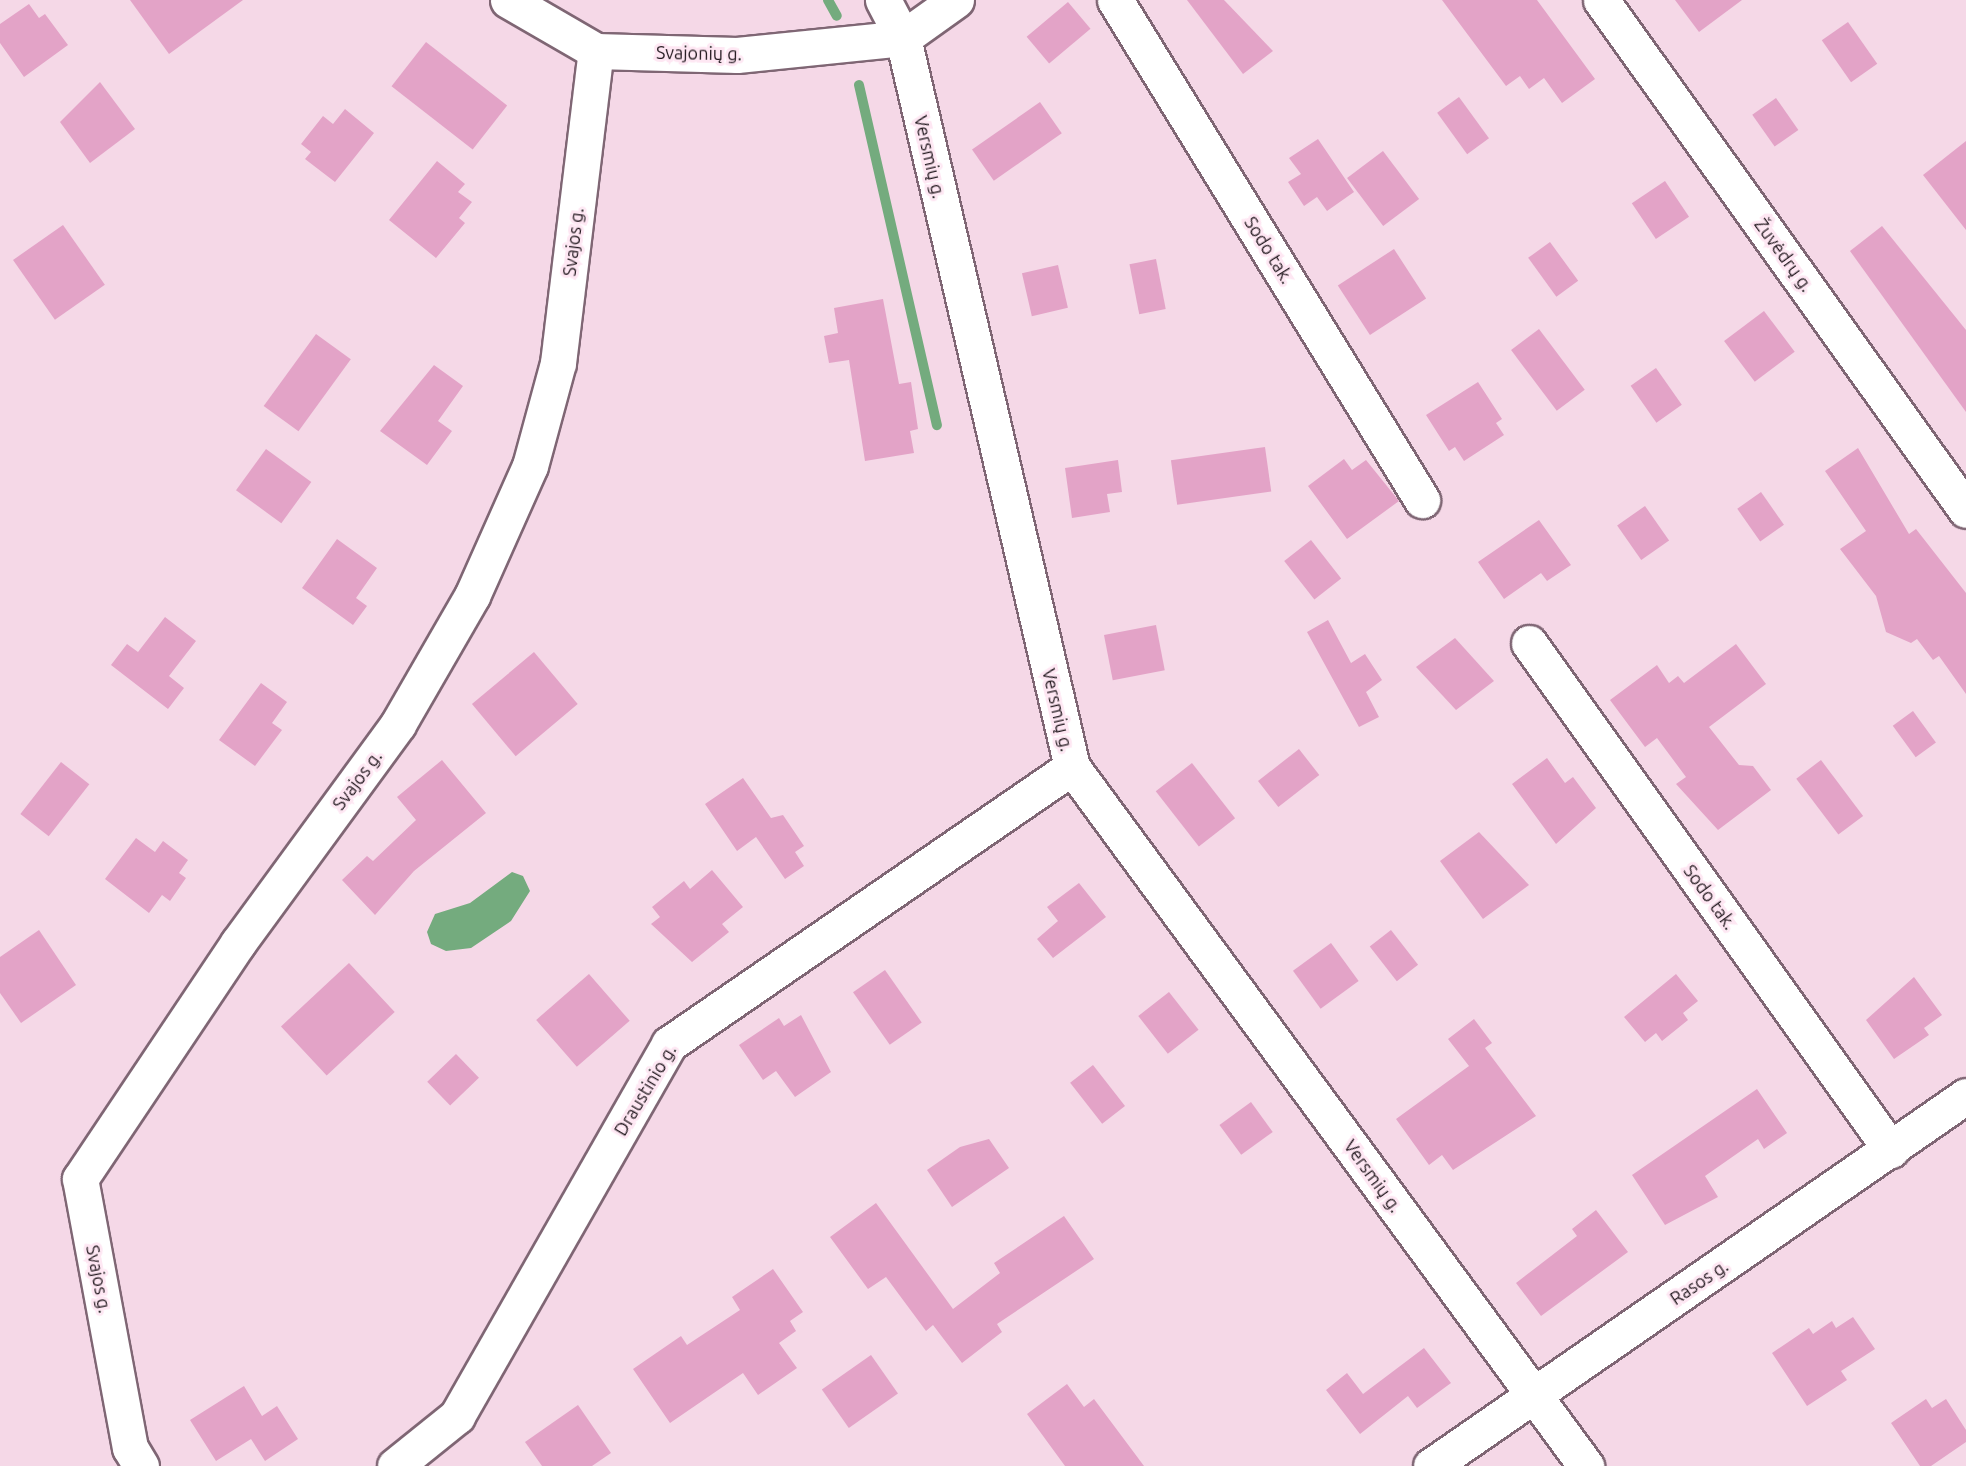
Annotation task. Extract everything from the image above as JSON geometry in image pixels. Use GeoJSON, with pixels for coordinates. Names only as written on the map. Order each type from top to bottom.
{"type":"FeatureCollection","features":[{"type":"Feature","properties":{"kind":"street","name":"Svajonių g."},"geometry":{"type":"LineString","coordinates":[[508,0],[596,51],[737,55],[903,38]]}},
{"type":"Feature","properties":{"kind":"street","name":"Versmių g."},"geometry":{"type":"LineString","coordinates":[[883,0],[903,38],[1072,767],[1586,1466]]}},
{"type":"Feature","properties":{"kind":"street"},"geometry":{"type":"LineString","coordinates":[[903,38],[956,0]]}},
{"type":"Feature","properties":{"kind":"street","name":"Sodo tak."},"geometry":{"type":"LineString","coordinates":[[1115,0],[1422,500]]}},
{"type":"Feature","properties":{"kind":"street","name":"Žuvėdrų g."},"geometry":{"type":"LineString","coordinates":[[1601,0],[1966,510]]}},
{"type":"Feature","properties":{"kind":"street","name":"Svajos g."},"geometry":{"type":"LineString","coordinates":[[141,1466],[130,1448],[80,1180],[238,943],[398,724],[472,596],[530,466],[558,363],[596,51]]}},
{"type":"Feature","properties":{"kind":"street","name":"Sodo tak."},"geometry":{"type":"LineString","coordinates":[[1529,643],[1891,1150]]}},
{"type":"Feature","properties":{"kind":"street","name":"Draustinio g."},"geometry":{"type":"LineString","coordinates":[[396,1466],[457,1416],[669,1044],[1072,767]]}},
{"type":"Feature","properties":{"kind":"street","name":"Rasos g."},"geometry":{"type":"LineString","coordinates":[[1431,1466],[1966,1096]]}},
{"type":"Feature","properties":{"kind":"shaded area"},"geometry":{"type":"Polygon","coordinates":[[[512,872],[523,876],[530,891],[511,921],[471,948],[446,951],[431,944],[427,932],[435,914],[470,903],[512,872]]]}},
{"type":"Feature","properties":{"kind":"building"},"geometry":{"type":"Polygon","coordinates":[[[130,0],[243,0],[169,54],[130,0]]]}},
{"type":"Feature","properties":{"kind":"building"},"geometry":{"type":"Polygon","coordinates":[[[1187,0],[1224,0],[1273,51],[1243,74],[1187,0]]]}},
{"type":"Feature","properties":{"kind":"building"},"geometry":{"type":"Polygon","coordinates":[[[1442,0],[1537,0],[1595,79],[1562,103],[1544,78],[1529,89],[1520,76],[1506,86],[1442,0]]]}},
{"type":"Feature","properties":{"kind":"building"},"geometry":{"type":"Polygon","coordinates":[[[1675,0],[1742,0],[1699,32],[1675,0]]]}},
{"type":"Feature","properties":{"kind":"building"},"geometry":{"type":"Polygon","coordinates":[[[1068,2],[1090,29],[1049,64],[1027,37],[1068,2]]]}},
{"type":"Feature","properties":{"kind":"building"},"geometry":{"type":"Polygon","coordinates":[[[29,4],[39,18],[45,14],[68,45],[24,77],[0,43],[0,24],[29,4]]]}},
{"type":"Feature","properties":{"kind":"building"},"geometry":{"type":"Polygon","coordinates":[[[1848,22],[1877,64],[1851,82],[1822,40],[1848,22]]]}},
{"type":"Feature","properties":{"kind":"building"},"geometry":{"type":"Polygon","coordinates":[[[426,42],[507,105],[473,150],[392,86],[426,42]]]}},
{"type":"Feature","properties":{"kind":"building"},"geometry":{"type":"Polygon","coordinates":[[[100,82],[135,129],[90,163],[60,122],[100,82]]]}},
{"type":"Feature","properties":{"kind":"building"},"geometry":{"type":"Polygon","coordinates":[[[1459,97],[1489,138],[1467,154],[1437,113],[1459,97]]]}},
{"type":"Feature","properties":{"kind":"building"},"geometry":{"type":"Polygon","coordinates":[[[1776,98],[1798,130],[1775,147],[1752,115],[1776,98]]]}},
{"type":"Feature","properties":{"kind":"building"},"geometry":{"type":"Polygon","coordinates":[[[1040,102],[1062,133],[994,181],[972,150],[1040,102]]]}},
{"type":"Feature","properties":{"kind":"building"},"geometry":{"type":"Polygon","coordinates":[[[345,109],[374,133],[335,182],[305,159],[311,152],[301,144],[323,116],[333,124],[345,109]]]}},
{"type":"Feature","properties":{"kind":"building"},"geometry":{"type":"Polygon","coordinates":[[[1318,139],[1354,192],[1327,211],[1317,197],[1304,206],[1288,182],[1301,174],[1289,158],[1318,139]]]}},
{"type":"Feature","properties":{"kind":"building"},"geometry":{"type":"Polygon","coordinates":[[[1966,141],[1966,230],[1923,175],[1966,141]]]}},
{"type":"Feature","properties":{"kind":"building"},"geometry":{"type":"Polygon","coordinates":[[[1383,151],[1419,199],[1383,226],[1347,178],[1383,151]]]}},
{"type":"Feature","properties":{"kind":"building"},"geometry":{"type":"Polygon","coordinates":[[[437,161],[465,184],[458,192],[472,202],[459,218],[465,223],[436,258],[389,220],[437,161]]]}},
{"type":"Feature","properties":{"kind":"building"},"geometry":{"type":"Polygon","coordinates":[[[1665,181],[1689,217],[1656,239],[1632,203],[1665,181]]]}},
{"type":"Feature","properties":{"kind":"building"},"geometry":{"type":"Polygon","coordinates":[[[63,225],[105,285],[55,320],[13,260],[63,225]]]}},
{"type":"Feature","properties":{"kind":"building"},"geometry":{"type":"Polygon","coordinates":[[[1882,226],[1966,330],[1966,412],[1850,251],[1882,226]]]}},
{"type":"Feature","properties":{"kind":"building"},"geometry":{"type":"Polygon","coordinates":[[[1550,242],[1578,281],[1556,297],[1528,258],[1550,242]]]}},
{"type":"Feature","properties":{"kind":"building"},"geometry":{"type":"Polygon","coordinates":[[[1394,249],[1426,298],[1370,335],[1338,285],[1394,249]]]}},
{"type":"Feature","properties":{"kind":"building"},"geometry":{"type":"Polygon","coordinates":[[[1156,259],[1166,309],[1139,314],[1129,264],[1156,259]]]}},
{"type":"Feature","properties":{"kind":"building"},"geometry":{"type":"Polygon","coordinates":[[[1058,265],[1068,308],[1032,316],[1022,273],[1058,265]]]}},
{"type":"Feature","properties":{"kind":"building"},"geometry":{"type":"Polygon","coordinates":[[[883,299],[899,384],[911,382],[918,429],[910,431],[914,453],[865,461],[849,360],[829,363],[824,336],[838,333],[834,308],[883,299]]]}},
{"type":"Feature","properties":{"kind":"building"},"geometry":{"type":"Polygon","coordinates":[[[1764,311],[1795,352],[1755,382],[1724,341],[1764,311]]]}},
{"type":"Feature","properties":{"kind":"building"},"geometry":{"type":"Polygon","coordinates":[[[1539,329],[1585,390],[1557,411],[1511,350],[1539,329]]]}},
{"type":"Feature","properties":{"kind":"building"},"geometry":{"type":"Polygon","coordinates":[[[316,334],[351,359],[298,431],[264,406],[316,334]]]}},
{"type":"Feature","properties":{"kind":"building"},"geometry":{"type":"Polygon","coordinates":[[[434,365],[463,386],[438,421],[452,431],[427,465],[380,431],[434,365]]]}},
{"type":"Feature","properties":{"kind":"building"},"geometry":{"type":"Polygon","coordinates":[[[1656,368],[1682,405],[1656,423],[1631,386],[1656,368]]]}},
{"type":"Feature","properties":{"kind":"building"},"geometry":{"type":"Polygon","coordinates":[[[1478,382],[1502,419],[1496,423],[1504,435],[1464,461],[1455,447],[1449,451],[1426,415],[1478,382]]]}},
{"type":"Feature","properties":{"kind":"building"},"geometry":{"type":"Polygon","coordinates":[[[1265,447],[1271,492],[1177,505],[1171,460],[1265,447]]]}},
{"type":"Feature","properties":{"kind":"building"},"geometry":{"type":"Polygon","coordinates":[[[1858,448],[1909,534],[1916,529],[1966,593],[1966,694],[1939,656],[1933,660],[1917,639],[1911,643],[1886,632],[1876,596],[1840,549],[1866,531],[1825,471],[1858,448]]]}},
{"type":"Feature","properties":{"kind":"building"},"geometry":{"type":"Polygon","coordinates":[[[266,449],[311,482],[281,523],[236,490],[266,449]]]}},
{"type":"Feature","properties":{"kind":"building"},"geometry":{"type":"Polygon","coordinates":[[[1344,459],[1352,470],[1366,460],[1399,501],[1347,539],[1308,486],[1344,459]]]}},
{"type":"Feature","properties":{"kind":"building"},"geometry":{"type":"Polygon","coordinates":[[[1118,460],[1122,492],[1107,494],[1110,512],[1072,518],[1065,468],[1118,460]]]}},
{"type":"Feature","properties":{"kind":"building"},"geometry":{"type":"Polygon","coordinates":[[[1761,492],[1784,525],[1760,541],[1737,509],[1761,492]]]}},
{"type":"Feature","properties":{"kind":"building"},"geometry":{"type":"Polygon","coordinates":[[[1645,506],[1669,540],[1641,560],[1617,526],[1645,506]]]}},
{"type":"Feature","properties":{"kind":"building"},"geometry":{"type":"Polygon","coordinates":[[[1539,520],[1571,565],[1547,581],[1541,573],[1504,599],[1478,562],[1539,520]]]}},
{"type":"Feature","properties":{"kind":"building"},"geometry":{"type":"Polygon","coordinates":[[[337,539],[377,568],[356,598],[367,606],[353,625],[302,588],[337,539]]]}},
{"type":"Feature","properties":{"kind":"building"},"geometry":{"type":"Polygon","coordinates":[[[1311,540],[1341,579],[1314,600],[1284,561],[1311,540]]]}},
{"type":"Feature","properties":{"kind":"building"},"geometry":{"type":"Polygon","coordinates":[[[165,617],[196,641],[169,676],[184,688],[168,709],[111,665],[127,644],[138,652],[165,617]]]}},
{"type":"Feature","properties":{"kind":"building"},"geometry":{"type":"Polygon","coordinates":[[[1328,620],[1351,663],[1365,654],[1382,680],[1366,692],[1379,717],[1359,727],[1307,632],[1328,620]]]}},
{"type":"Feature","properties":{"kind":"building"},"geometry":{"type":"Polygon","coordinates":[[[1156,625],[1165,670],[1113,680],[1104,635],[1156,625]]]}},
{"type":"Feature","properties":{"kind":"building"},"geometry":{"type":"Polygon","coordinates":[[[1455,638],[1494,681],[1456,710],[1416,667],[1455,638]]]}},
{"type":"Feature","properties":{"kind":"building"},"geometry":{"type":"Polygon","coordinates":[[[1736,644],[1766,684],[1709,727],[1739,765],[1753,766],[1771,790],[1718,830],[1676,784],[1686,777],[1657,738],[1645,747],[1610,700],[1657,665],[1669,683],[1678,676],[1684,683],[1736,644]]]}},
{"type":"Feature","properties":{"kind":"building"},"geometry":{"type":"Polygon","coordinates":[[[534,652],[578,704],[516,756],[472,704],[534,652]]]}},
{"type":"Feature","properties":{"kind":"building"},"geometry":{"type":"Polygon","coordinates":[[[261,683],[287,702],[272,723],[282,730],[255,766],[219,740],[261,683]]]}},
{"type":"Feature","properties":{"kind":"building"},"geometry":{"type":"Polygon","coordinates":[[[1913,711],[1936,743],[1916,757],[1893,726],[1913,711]]]}},
{"type":"Feature","properties":{"kind":"building"},"geometry":{"type":"Polygon","coordinates":[[[1299,749],[1319,775],[1278,807],[1258,781],[1299,749]]]}},
{"type":"Feature","properties":{"kind":"building"},"geometry":{"type":"Polygon","coordinates":[[[1547,758],[1565,783],[1573,777],[1596,808],[1556,844],[1512,784],[1547,758]]]}},
{"type":"Feature","properties":{"kind":"building"},"geometry":{"type":"Polygon","coordinates":[[[442,760],[486,813],[414,871],[375,915],[342,880],[367,856],[373,861],[416,820],[397,797],[442,760]]]}},
{"type":"Feature","properties":{"kind":"building"},"geometry":{"type":"Polygon","coordinates":[[[1821,760],[1863,816],[1838,835],[1796,779],[1821,760]]]}},
{"type":"Feature","properties":{"kind":"building"},"geometry":{"type":"Polygon","coordinates":[[[61,762],[89,784],[49,836],[20,814],[61,762]]]}},
{"type":"Feature","properties":{"kind":"building"},"geometry":{"type":"Polygon","coordinates":[[[1192,763],[1235,818],[1199,846],[1156,791],[1192,763]]]}},
{"type":"Feature","properties":{"kind":"building"},"geometry":{"type":"Polygon","coordinates":[[[743,778],[771,818],[783,815],[804,846],[795,852],[804,866],[785,879],[756,837],[737,851],[705,804],[743,778]]]}},
{"type":"Feature","properties":{"kind":"building"},"geometry":{"type":"Polygon","coordinates":[[[1479,832],[1529,885],[1483,919],[1440,861],[1479,832]]]}},
{"type":"Feature","properties":{"kind":"building"},"geometry":{"type":"Polygon","coordinates":[[[136,838],[155,852],[163,841],[188,860],[179,873],[186,878],[170,901],[162,895],[149,913],[105,879],[136,838]]]}},
{"type":"Feature","properties":{"kind":"building"},"geometry":{"type":"Polygon","coordinates":[[[712,870],[743,907],[722,924],[729,932],[692,962],[651,924],[660,917],[652,907],[684,881],[690,889],[712,870]]]}},
{"type":"Feature","properties":{"kind":"building"},"geometry":{"type":"Polygon","coordinates":[[[1079,883],[1106,917],[1053,958],[1037,939],[1058,921],[1047,907],[1079,883]]]}},
{"type":"Feature","properties":{"kind":"building"},"geometry":{"type":"Polygon","coordinates":[[[39,930],[76,985],[21,1023],[0,993],[0,957],[39,930]]]}},
{"type":"Feature","properties":{"kind":"building"},"geometry":{"type":"Polygon","coordinates":[[[1391,930],[1418,965],[1397,981],[1370,947],[1391,930]]]}},
{"type":"Feature","properties":{"kind":"building"},"geometry":{"type":"Polygon","coordinates":[[[1331,943],[1359,981],[1321,1009],[1293,971],[1331,943]]]}},
{"type":"Feature","properties":{"kind":"building"},"geometry":{"type":"Polygon","coordinates":[[[349,963],[395,1012],[327,1075],[281,1026],[349,963]]]}},
{"type":"Feature","properties":{"kind":"building"},"geometry":{"type":"Polygon","coordinates":[[[885,970],[922,1022],[890,1045],[853,992],[885,970]]]}},
{"type":"Feature","properties":{"kind":"building"},"geometry":{"type":"Polygon","coordinates":[[[589,974],[630,1021],[577,1067],[536,1020],[589,974]]]}},
{"type":"Feature","properties":{"kind":"building"},"geometry":{"type":"Polygon","coordinates":[[[1676,974],[1698,1001],[1683,1013],[1688,1020],[1662,1041],[1656,1033],[1645,1042],[1624,1017],[1676,974]]]}},
{"type":"Feature","properties":{"kind":"building"},"geometry":{"type":"Polygon","coordinates":[[[1914,977],[1942,1015],[1924,1028],[1929,1035],[1894,1059],[1866,1020],[1914,977]]]}},
{"type":"Feature","properties":{"kind":"building"},"geometry":{"type":"Polygon","coordinates":[[[1169,992],[1199,1030],[1168,1054],[1138,1016],[1169,992]]]}},
{"type":"Feature","properties":{"kind":"building"},"geometry":{"type":"Polygon","coordinates":[[[801,1015],[831,1072],[795,1097],[776,1071],[763,1080],[739,1045],[779,1018],[784,1026],[801,1015]]]}},
{"type":"Feature","properties":{"kind":"building"},"geometry":{"type":"Polygon","coordinates":[[[1474,1019],[1492,1043],[1485,1048],[1536,1116],[1453,1170],[1442,1155],[1429,1165],[1396,1119],[1469,1066],[1448,1039],[1474,1019]]]}},
{"type":"Feature","properties":{"kind":"building"},"geometry":{"type":"Polygon","coordinates":[[[456,1054],[479,1078],[450,1106],[427,1082],[456,1054]]]}},
{"type":"Feature","properties":{"kind":"building"},"geometry":{"type":"Polygon","coordinates":[[[1093,1065],[1125,1106],[1102,1124],[1070,1083],[1093,1065]]]}},
{"type":"Feature","properties":{"kind":"building"},"geometry":{"type":"Polygon","coordinates":[[[1757,1089],[1787,1133],[1764,1149],[1758,1139],[1705,1176],[1718,1197],[1665,1225],[1632,1175],[1757,1089]]]}},
{"type":"Feature","properties":{"kind":"building"},"geometry":{"type":"Polygon","coordinates":[[[1251,1102],[1273,1132],[1241,1155],[1219,1125],[1251,1102]]]}},
{"type":"Feature","properties":{"kind":"building"},"geometry":{"type":"Polygon","coordinates":[[[989,1139],[1009,1168],[952,1207],[927,1170],[960,1147],[989,1139]]]}},
{"type":"Feature","properties":{"kind":"building"},"geometry":{"type":"Polygon","coordinates":[[[876,1203],[953,1309],[1000,1273],[994,1263],[1064,1216],[1094,1259],[997,1324],[1002,1332],[962,1363],[933,1325],[926,1331],[886,1277],[868,1289],[830,1237],[876,1203]]]}},
{"type":"Feature","properties":{"kind":"building"},"geometry":{"type":"Polygon","coordinates":[[[1596,1210],[1628,1252],[1541,1316],[1516,1283],[1577,1236],[1572,1229],[1596,1210]]]}},
{"type":"Feature","properties":{"kind":"building"},"geometry":{"type":"Polygon","coordinates":[[[773,1269],[803,1312],[790,1321],[796,1331],[779,1343],[797,1368],[758,1395],[743,1373],[670,1423],[633,1369],[681,1336],[687,1345],[740,1310],[732,1297],[773,1269]]]}},
{"type":"Feature","properties":{"kind":"building"},"geometry":{"type":"Polygon","coordinates":[[[1853,1317],[1875,1349],[1841,1371],[1847,1380],[1807,1406],[1772,1353],[1809,1328],[1813,1334],[1832,1321],[1836,1328],[1853,1317]]]}},
{"type":"Feature","properties":{"kind":"building"},"geometry":{"type":"Polygon","coordinates":[[[1424,1348],[1451,1383],[1417,1408],[1408,1396],[1360,1434],[1326,1390],[1347,1373],[1363,1394],[1424,1348]]]}},
{"type":"Feature","properties":{"kind":"building"},"geometry":{"type":"Polygon","coordinates":[[[871,1355],[898,1394],[849,1428],[822,1389],[871,1355]]]}},
{"type":"Feature","properties":{"kind":"building"},"geometry":{"type":"Polygon","coordinates":[[[1067,1384],[1084,1407],[1094,1399],[1144,1466],[1065,1466],[1027,1414],[1067,1384]]]}},
{"type":"Feature","properties":{"kind":"building"},"geometry":{"type":"Polygon","coordinates":[[[244,1386],[262,1416],[277,1406],[298,1439],[265,1461],[251,1439],[216,1461],[190,1420],[244,1386]]]}},
{"type":"Feature","properties":{"kind":"building"},"geometry":{"type":"Polygon","coordinates":[[[1926,1399],[1932,1408],[1946,1399],[1966,1430],[1966,1442],[1931,1466],[1920,1466],[1891,1423],[1926,1399]]]}},
{"type":"Feature","properties":{"kind":"building"},"geometry":{"type":"Polygon","coordinates":[[[578,1405],[611,1453],[592,1466],[542,1466],[525,1442],[578,1405]]]}},
{"type":"Feature","properties":{"kind":"waterway"},"geometry":{"type":"LineString","coordinates":[[828,0],[837,16]]}},
{"type":"Feature","properties":{"kind":"waterway"},"geometry":{"type":"LineString","coordinates":[[859,85],[937,425]]}}]}
